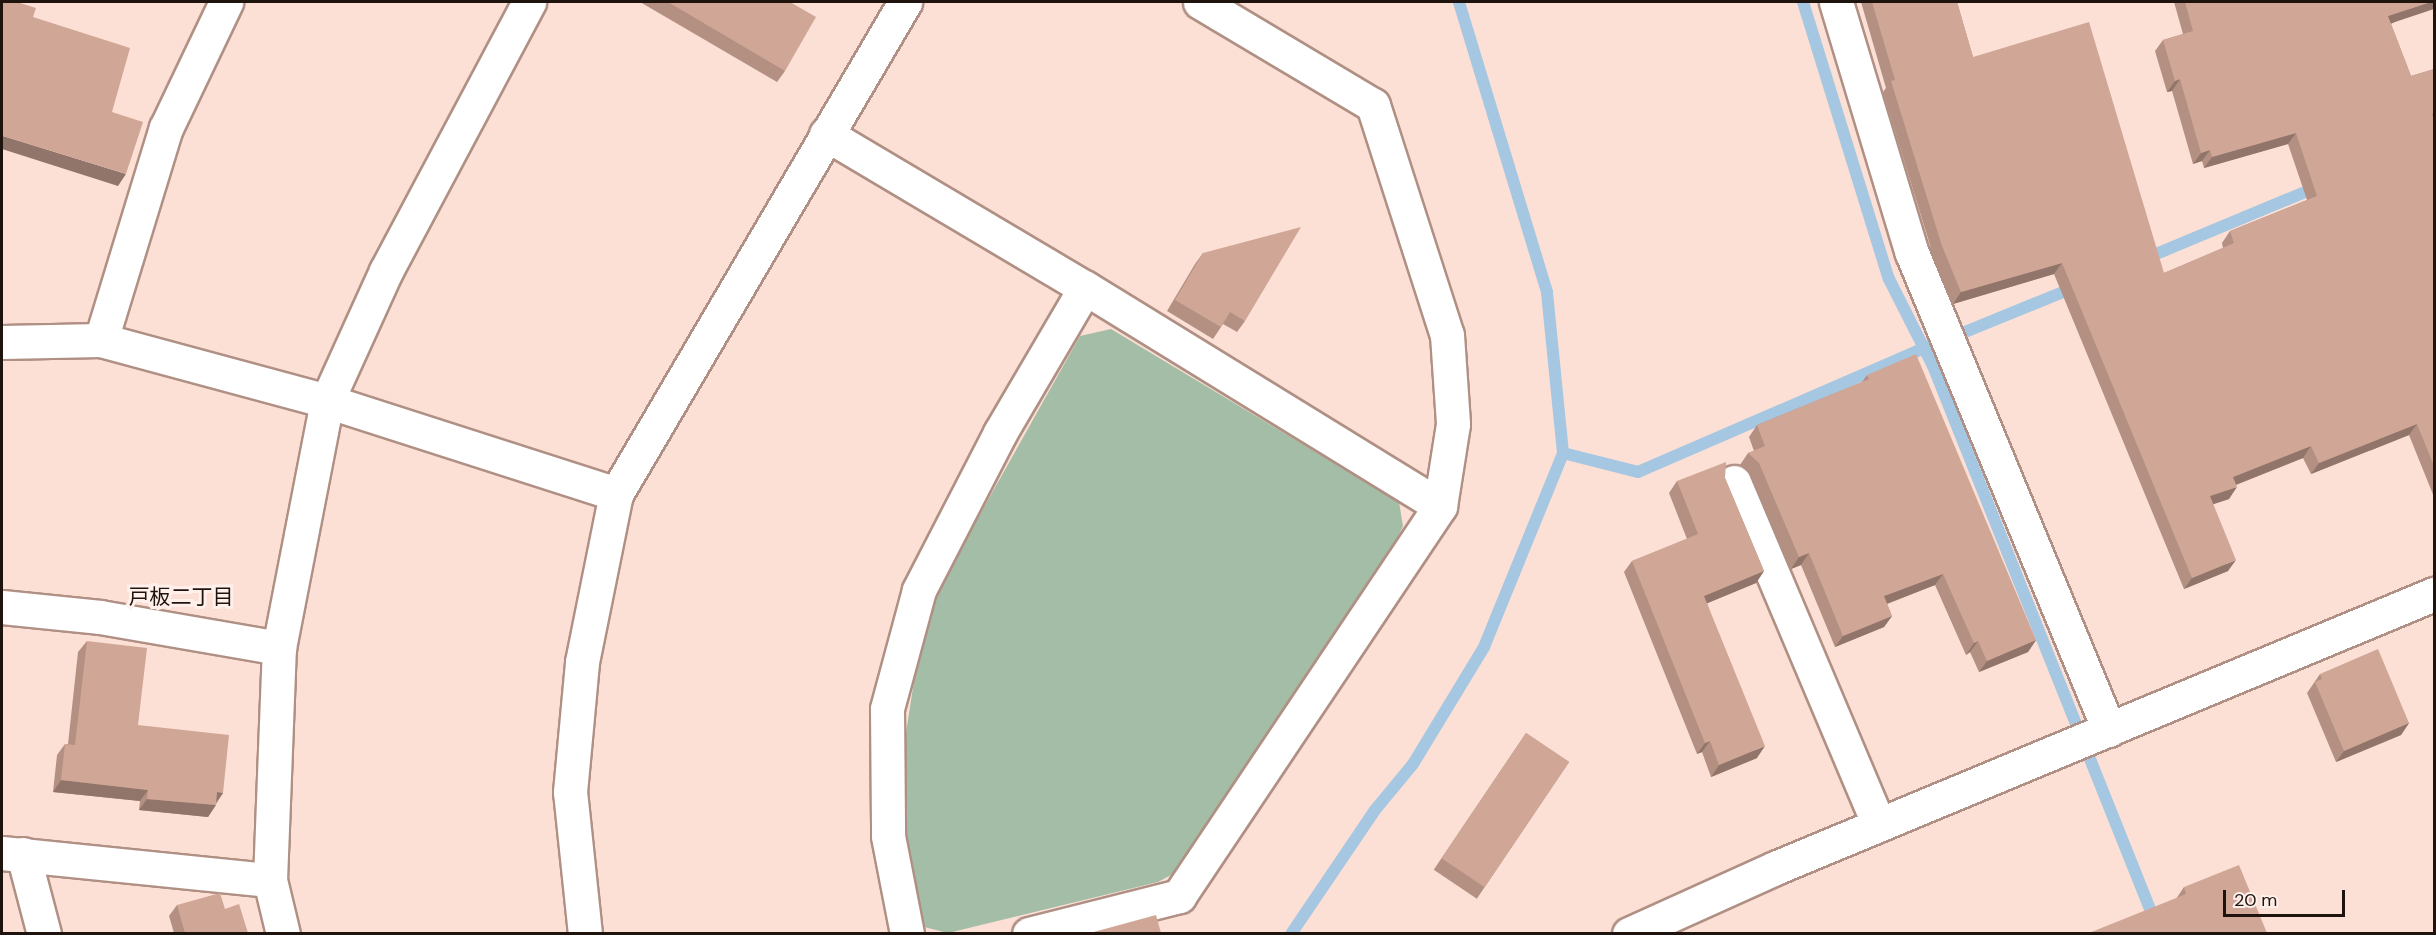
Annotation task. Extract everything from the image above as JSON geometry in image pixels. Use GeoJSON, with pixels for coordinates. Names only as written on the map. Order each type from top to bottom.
{"type":"FeatureCollection","features":[{"type":"Feature","properties":{"kind":"street"},"geometry":{"type":"LineString","coordinates":[[101,340],[166,128],[226,2]]}},
{"type":"Feature","properties":{"kind":"street"},"geometry":{"type":"LineString","coordinates":[[283,933],[270,880],[279,648],[327,401],[386,270],[529,2]]}},
{"type":"Feature","properties":{"kind":"street"},"geometry":{"type":"LineString","coordinates":[[585,933],[570,792],[582,662],[616,494],[905,2]]}},
{"type":"Feature","properties":{"kind":"street"},"geometry":{"type":"LineString","coordinates":[[1029,933],[1179,896],[1440,506],[1453,424],[1447,335],[1373,105],[1200,2]]}},
{"type":"Feature","properties":{"kind":"street"},"geometry":{"type":"LineString","coordinates":[[1836,2],[1912,253],[2090,739]]}},
{"type":"Feature","properties":{"kind":"street"},"geometry":{"type":"LineString","coordinates":[[826,134],[1085,288],[1440,506]]}},
{"type":"Feature","properties":{"kind":"street"},"geometry":{"type":"LineString","coordinates":[[907,933],[888,836],[887,710],[919,590],[1000,433],[1085,288]]}},
{"type":"Feature","properties":{"kind":"street"},"geometry":{"type":"LineString","coordinates":[[2,342],[101,340],[327,401],[616,494]]}},
{"type":"Feature","properties":{"kind":"street"},"geometry":{"type":"LineString","coordinates":[[1734,482],[1879,825]]}},
{"type":"Feature","properties":{"kind":"street"},"geometry":{"type":"LineString","coordinates":[[1629,933],[1879,825],[2434,594]]}},
{"type":"Feature","properties":{"kind":"street"},"geometry":{"type":"LineString","coordinates":[[2,607],[100,617],[279,648]]}},
{"type":"Feature","properties":{"kind":"street"},"geometry":{"type":"LineString","coordinates":[[44,933],[12,853],[270,880]]}},
{"type":"Feature","properties":{"kind":"green space"},"geometry":{"type":"Polygon","coordinates":[[[1111,329],[1399,502],[1403,526],[1373,589],[1182,869],[1158,882],[948,933],[920,926],[905,841],[902,793],[906,733],[916,668],[934,596],[1080,336],[1111,329]]]}},
{"type":"Feature","properties":{"kind":"building"},"geometry":{"type":"Polygon","coordinates":[[[2,2],[17,2],[36,8],[33,17],[130,48],[112,112],[143,122],[126,174],[3,136],[2,141],[2,2]]]}},
{"type":"Feature","properties":{"kind":"building"},"geometry":{"type":"Polygon","coordinates":[[[668,2],[790,2],[816,17],[785,71],[668,2]]]}},
{"type":"Feature","properties":{"kind":"building"},"geometry":{"type":"Polygon","coordinates":[[[1872,2],[1957,2],[1973,57],[2089,22],[2164,273],[2234,243],[2230,231],[2317,196],[2296,133],[2212,157],[2210,150],[2201,153],[2180,79],[2175,81],[2163,40],[2193,31],[2185,2],[2431,2],[2388,16],[2411,76],[2434,69],[2434,113],[2432,114],[2434,121],[2434,466],[2417,424],[2319,463],[2311,446],[2233,477],[2237,487],[2210,496],[2236,560],[2192,578],[2062,263],[1961,292],[1942,246],[1891,81],[1895,80],[1872,2]]]}},
{"type":"Feature","properties":{"kind":"building"},"geometry":{"type":"Polygon","coordinates":[[[1301,227],[1245,321],[1230,312],[1221,327],[1175,300],[1203,253],[1301,227]]]}},
{"type":"Feature","properties":{"kind":"building"},"geometry":{"type":"Polygon","coordinates":[[[1916,354],[2036,640],[1987,661],[1978,641],[1974,643],[1943,574],[1884,596],[1892,616],[1843,636],[1809,553],[1799,557],[1759,463],[1748,453],[1765,446],[1757,425],[1869,379],[1867,375],[1916,354]]]}},
{"type":"Feature","properties":{"kind":"building"},"geometry":{"type":"Polygon","coordinates":[[[1726,462],[1725,478],[1764,571],[1704,596],[1765,746],[1719,765],[1710,741],[1705,743],[1632,561],[1698,534],[1677,481],[1726,462]]]}},
{"type":"Feature","properties":{"kind":"building"},"geometry":{"type":"Polygon","coordinates":[[[87,641],[147,648],[138,725],[229,735],[223,793],[217,792],[216,805],[147,799],[148,790],[61,780],[65,744],[75,745],[87,641]]]}},
{"type":"Feature","properties":{"kind":"building"},"geometry":{"type":"Polygon","coordinates":[[[2378,649],[2409,723],[2344,751],[2315,682],[2322,679],[2320,674],[2378,649]]]}},
{"type":"Feature","properties":{"kind":"building"},"geometry":{"type":"Polygon","coordinates":[[[1526,733],[1569,762],[1485,887],[1442,858],[1526,733]]]}},
{"type":"Feature","properties":{"kind":"building"},"geometry":{"type":"Polygon","coordinates":[[[2239,865],[2267,933],[2089,933],[2186,894],[2184,887],[2239,865]]]}},
{"type":"Feature","properties":{"kind":"building"},"geometry":{"type":"Polygon","coordinates":[[[220,893],[225,909],[239,904],[248,933],[185,933],[177,905],[220,893]]]}},
{"type":"Feature","properties":{"kind":"building"},"geometry":{"type":"Polygon","coordinates":[[[1156,915],[1161,933],[1090,933],[1156,915]]]}},
{"type":"Feature","properties":{"kind":"waterway"},"geometry":{"type":"LineString","coordinates":[[1291,934],[1375,810],[1413,764],[1484,647],[1563,453],[1547,292],[1459,2]]}},
{"type":"Feature","properties":{"kind":"waterway"},"geometry":{"type":"LineString","coordinates":[[1803,2],[1889,279],[1933,366],[2160,934]]}},
{"type":"Feature","properties":{"kind":"waterway"},"geometry":{"type":"LineString","coordinates":[[2144,259],[2319,186]]}},
{"type":"Feature","properties":{"kind":"waterway"},"geometry":{"type":"LineString","coordinates":[[1965,332],[2075,287]]}},
{"type":"Feature","properties":{"kind":"waterway"},"geometry":{"type":"LineString","coordinates":[[1563,453],[1638,472],[1929,346]]}},
{"type":"Feature","properties":{"kind":"district","name":"戸板二丁目"},"geometry":{"type":"Point","coordinates":[181,597]}}]}
